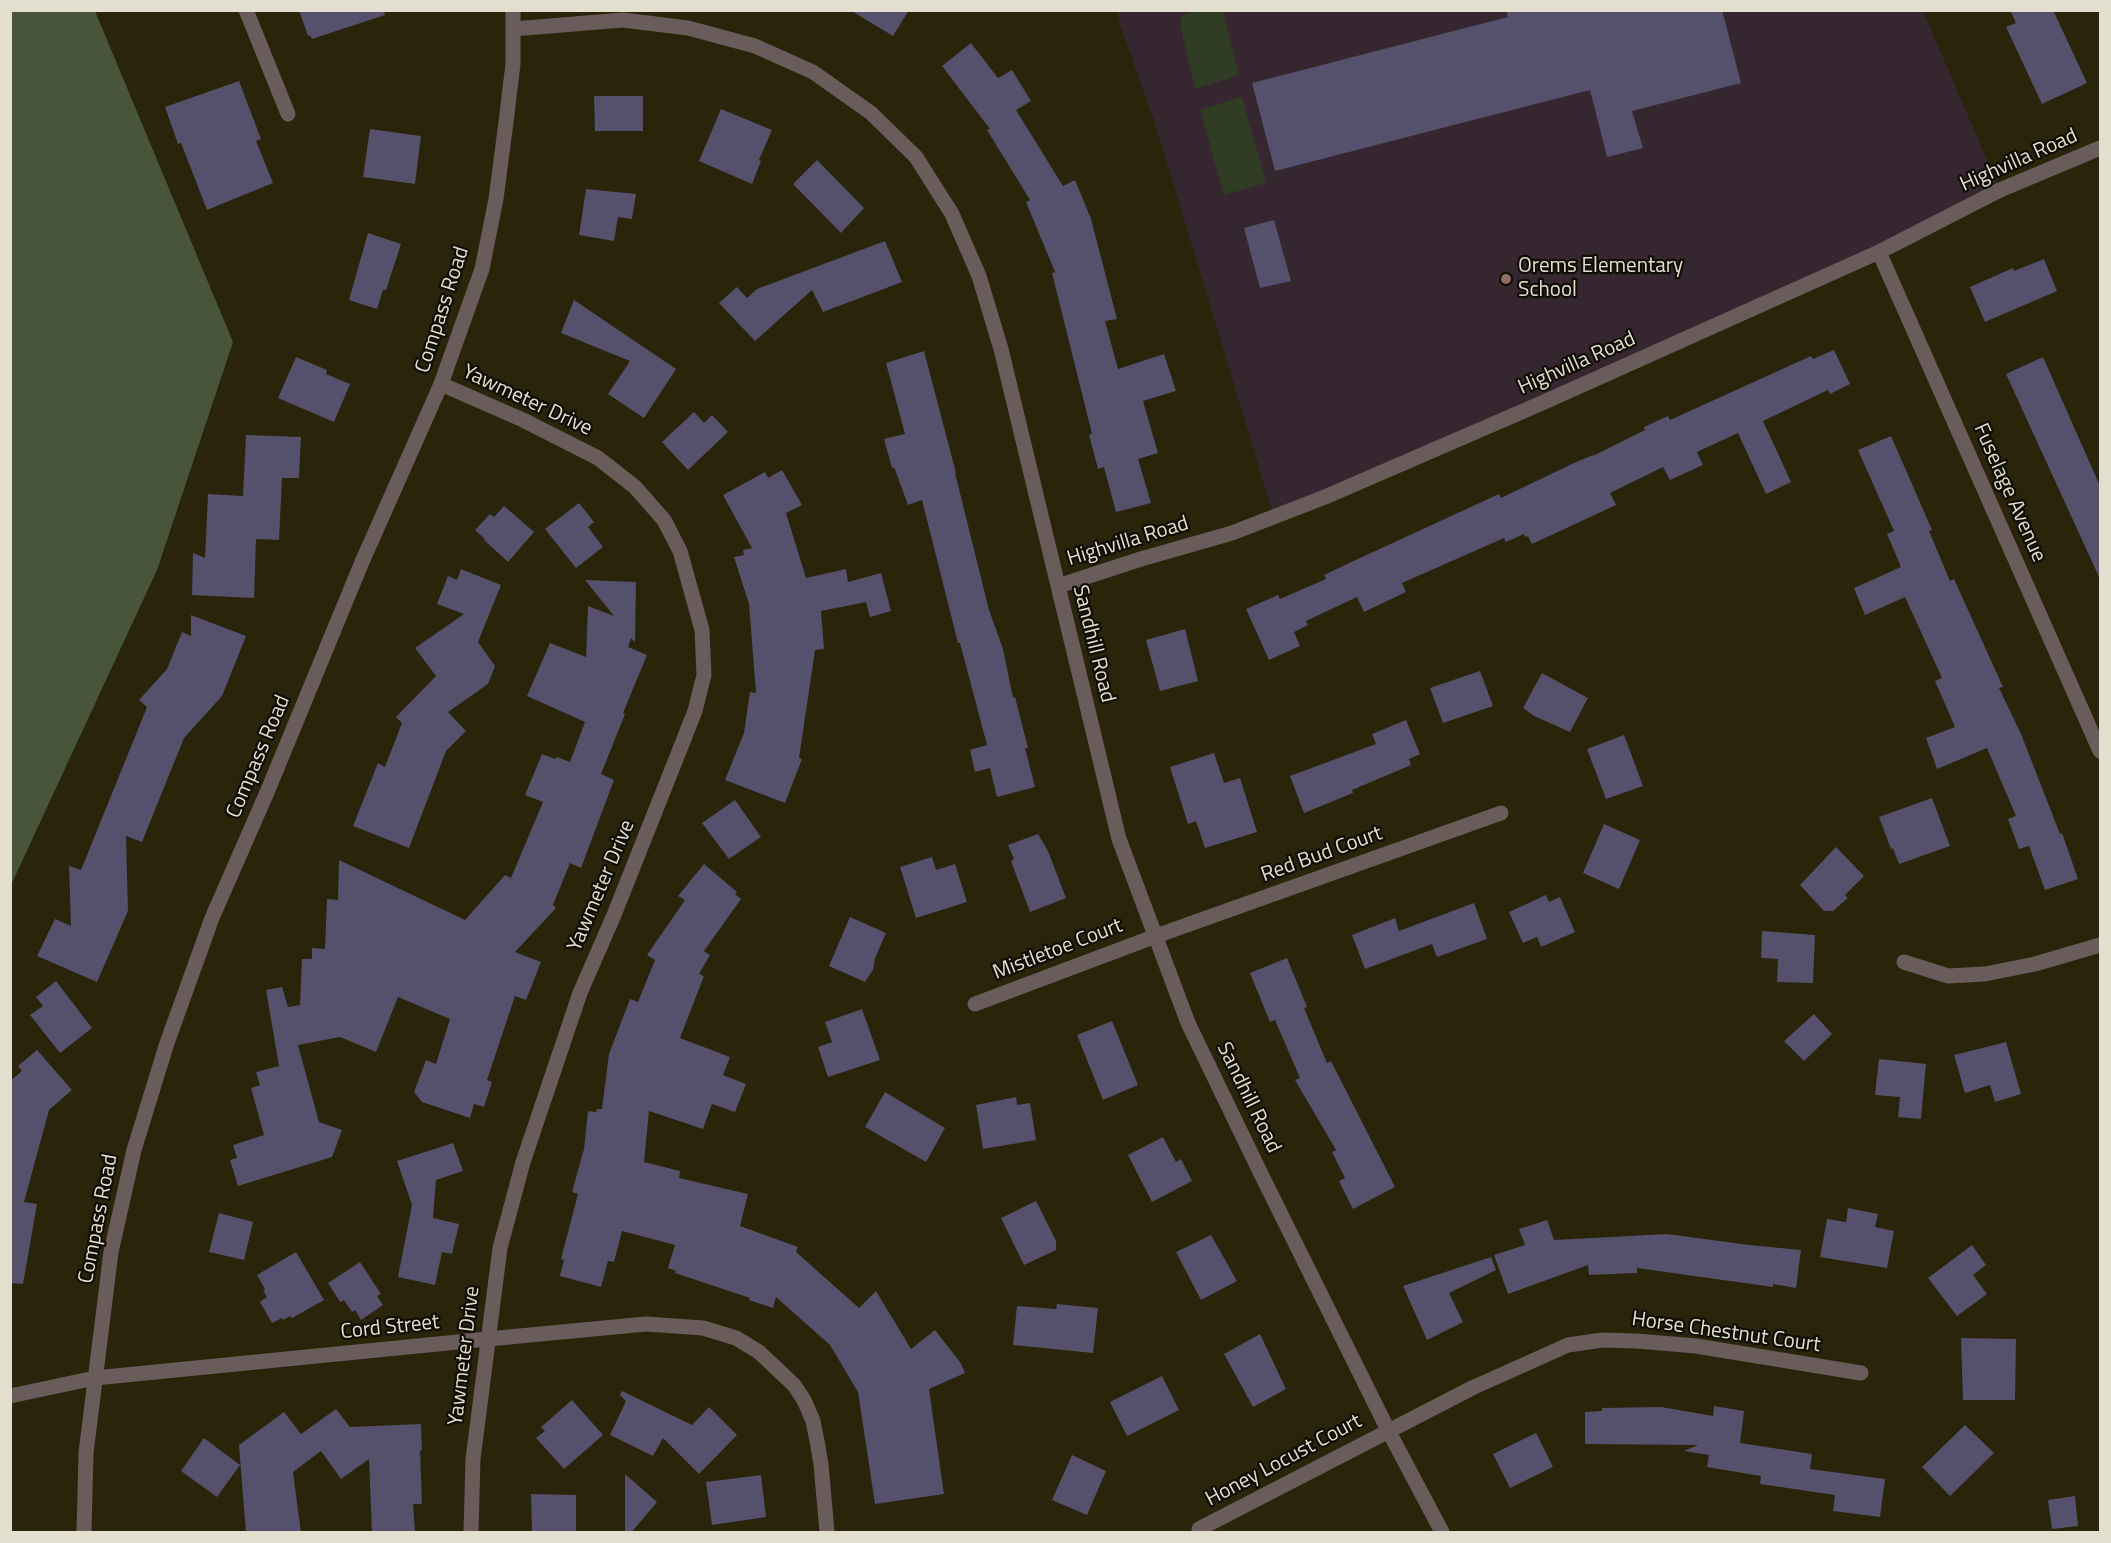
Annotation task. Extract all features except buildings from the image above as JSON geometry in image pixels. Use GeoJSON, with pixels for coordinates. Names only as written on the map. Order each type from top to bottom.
{"type":"FeatureCollection","features":[{"type":"Feature","properties":{"kind":"street"},"geometry":{"type":"LineString","coordinates":[[246,10],[288,114]]}},
{"type":"Feature","properties":{"kind":"street","name":"Compass Road"},"geometry":{"type":"LineString","coordinates":[[84,1533],[86,1453],[111,1252],[134,1150],[167,1043],[212,918],[268,790],[362,562],[441,384],[485,257],[496,199],[513,64],[513,10]]}},
{"type":"Feature","properties":{"kind":"street","name":"Sandhill Road"},"geometry":{"type":"LineString","coordinates":[[513,29],[623,20],[688,28],[755,46],[813,72],[853,98],[871,113],[916,157],[952,214],[979,276],[1001,349],[1119,839],[1188,1023],[1388,1430],[1442,1533]]}},
{"type":"Feature","properties":{"kind":"street","name":"Highvilla Road"},"geometry":{"type":"LineString","coordinates":[[1058,586],[1232,533],[1324,497],[1542,403],[1879,252],[2000,190],[2100,148]]}},
{"type":"Feature","properties":{"kind":"street","name":"Fuselage Avenue"},"geometry":{"type":"LineString","coordinates":[[1879,252],[2100,751]]}},
{"type":"Feature","properties":{"kind":"street","name":"Yawmeter Drive"},"geometry":{"type":"LineString","coordinates":[[441,384],[523,420],[598,458],[635,487],[664,520],[680,551],[702,630],[704,675],[695,711],[622,895],[580,993],[523,1162],[500,1248],[473,1459],[471,1533]]}},
{"type":"Feature","properties":{"kind":"street","name":"Red Bud Court"},"geometry":{"type":"LineString","coordinates":[[1156,936],[1501,813]]}},
{"type":"Feature","properties":{"kind":"street","name":"Mistletoe Court"},"geometry":{"type":"LineString","coordinates":[[975,1004],[1156,936]]}},
{"type":"Feature","properties":{"kind":"street"},"geometry":{"type":"LineString","coordinates":[[1904,962],[1948,976],[1985,974],[2035,964],[2100,945]]}},
{"type":"Feature","properties":{"kind":"street","name":"Cord Street"},"geometry":{"type":"LineString","coordinates":[[10,1396],[95,1378],[488,1339],[646,1324],[703,1328],[736,1338],[759,1352],[794,1385],[804,1400],[813,1421],[821,1464],[827,1533]]}},
{"type":"Feature","properties":{"kind":"street","name":"Horse Chestnut Court"},"geometry":{"type":"LineString","coordinates":[[1388,1430],[1523,1364],[1568,1345],[1602,1340],[1696,1346],[1861,1373]]}},
{"type":"Feature","properties":{"kind":"street","name":"Honey Locust Court"},"geometry":{"type":"LineString","coordinates":[[1199,1529],[1388,1430]]}},
{"type":"Feature","properties":{"kind":"shaded area","name":"Orems Elementary School"},"geometry":{"type":"Polygon","coordinates":[[[1117,11],[1923,11],[2000,190],[1274,517],[1155,123],[1117,11]]]}},
{"type":"Feature","properties":{"kind":"green space"},"geometry":{"type":"Polygon","coordinates":[[[11,10],[95,11],[233,342],[157,570],[11,885],[11,10]]]}},
{"type":"Feature","properties":{"kind":"green space"},"geometry":{"type":"Polygon","coordinates":[[[1194,11],[1223,11],[1239,75],[1195,89],[1180,24],[1181,16],[1194,11]]]}},
{"type":"Feature","properties":{"kind":"green space"},"geometry":{"type":"Polygon","coordinates":[[[1242,97],[1266,183],[1224,195],[1200,110],[1242,97]]]}},
{"type":"Feature","properties":{"kind":"place","name":"Orems Elementary School"},"geometry":{"type":"Point","coordinates":[1506,279]}}]}
